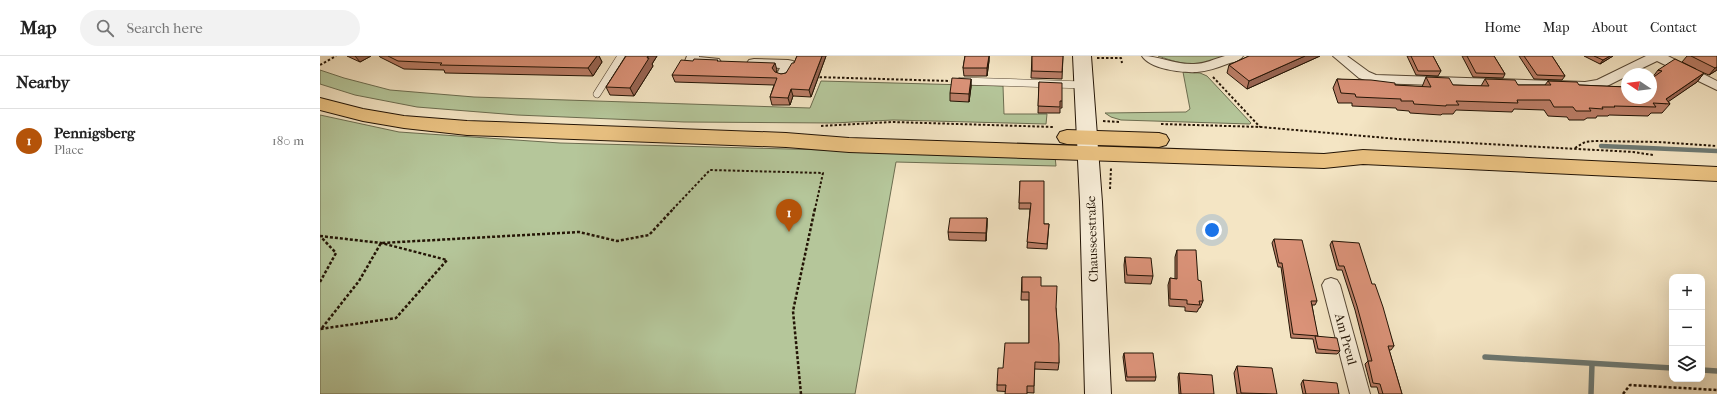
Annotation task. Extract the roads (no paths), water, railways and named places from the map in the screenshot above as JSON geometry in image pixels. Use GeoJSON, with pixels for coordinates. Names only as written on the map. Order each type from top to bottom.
{"type":"FeatureCollection","features":[{"type":"Feature","properties":{"kind":"main road","name":"Chausseestraße"},"geometry":{"type":"LineString","coordinates":[[1082,56],[1088,145],[1098,394]]}},
{"type":"Feature","properties":{"kind":"main road"},"geometry":{"type":"LineString","coordinates":[[320,104],[364,115],[404,122],[467,128],[786,140],[849,145],[1088,145],[1324,161],[1363,157],[1717,174]]}},
{"type":"Feature","properties":{"kind":"street"},"geometry":{"type":"LineString","coordinates":[[693,56],[691,61],[728,62]]}},
{"type":"Feature","properties":{"kind":"street"},"geometry":{"type":"LineString","coordinates":[[1148,56],[1151,59],[1161,63],[1194,69],[1204,68],[1237,56]]}},
{"type":"Feature","properties":{"kind":"street"},"geometry":{"type":"LineString","coordinates":[[1339,56],[1364,75],[1374,79],[1585,86],[1600,84],[1657,56],[1717,86]]}},
{"type":"Feature","properties":{"kind":"street"},"geometry":{"type":"LineString","coordinates":[[743,62],[788,64],[783,76]]}},
{"type":"Feature","properties":{"kind":"street","name":"Am Preul"},"geometry":{"type":"LineString","coordinates":[[1331,285],[1360,394]]}},
{"type":"Feature","properties":{"kind":"lane"},"geometry":{"type":"LineString","coordinates":[[597,94],[621,56]]}},
{"type":"Feature","properties":{"kind":"lane"},"geometry":{"type":"LineString","coordinates":[[953,81],[1084,84]]}},
{"type":"Feature","properties":{"kind":"waterway"},"geometry":{"type":"LineString","coordinates":[[1601,146],[1717,151]]}},
{"type":"Feature","properties":{"kind":"waterway"},"geometry":{"type":"LineString","coordinates":[[1485,357],[1669,368]]}},
{"type":"Feature","properties":{"kind":"waterway"},"geometry":{"type":"LineString","coordinates":[[1591,394],[1592,364]]}},
{"type":"Feature","properties":{"kind":"waterway"},"geometry":{"type":"LineString","coordinates":[[1705,370],[1717,371]]}},
{"type":"Feature","properties":{"kind":"place","name":"Pennigsberg"},"geometry":{"type":"Point","coordinates":[789,232]}}]}
